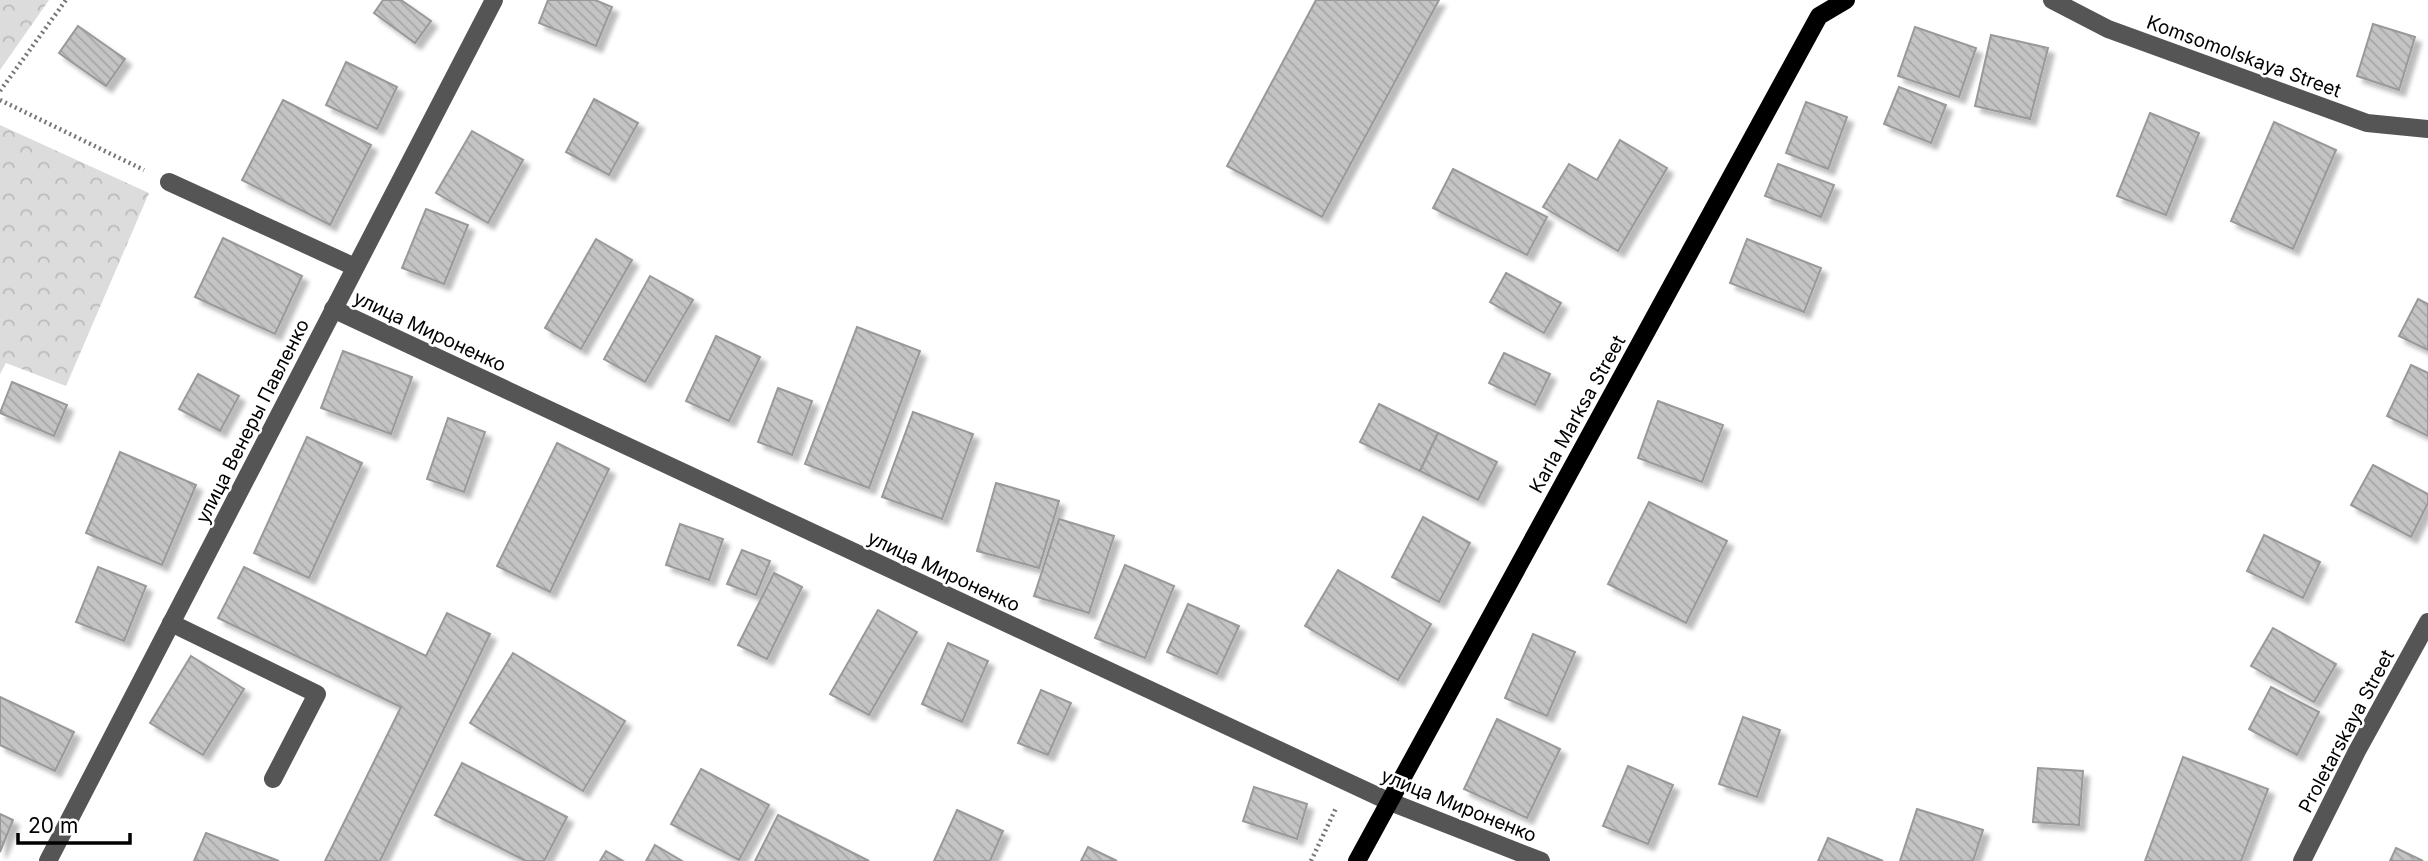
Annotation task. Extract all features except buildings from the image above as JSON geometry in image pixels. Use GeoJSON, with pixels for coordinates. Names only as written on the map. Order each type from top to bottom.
{"type":"FeatureCollection","features":[{"type":"Feature","properties":{"kind":"main road","name":"Karla Marksa Street"},"geometry":{"type":"LineString","coordinates":[[1357,861],[1819,16],[1846,0]]}},
{"type":"Feature","properties":{"kind":"street","name":"улица Венеры Павленко"},"geometry":{"type":"LineString","coordinates":[[48,861],[494,0]]}},
{"type":"Feature","properties":{"kind":"street","name":"Komsomolskaya Street"},"geometry":{"type":"LineString","coordinates":[[2052,0],[2108,29],[2367,123],[2428,129]]}},
{"type":"Feature","properties":{"kind":"street"},"geometry":{"type":"LineString","coordinates":[[169,181],[355,267]]}},
{"type":"Feature","properties":{"kind":"street","name":"улица Мироненко"},"geometry":{"type":"LineString","coordinates":[[333,309],[1388,801],[1541,861]]}},
{"type":"Feature","properties":{"kind":"street","name":"Proletarskaya Street"},"geometry":{"type":"LineString","coordinates":[[2302,861],[2357,751],[2428,622]]}},
{"type":"Feature","properties":{"kind":"street"},"geometry":{"type":"LineString","coordinates":[[171,624],[317,694],[273,779]]}},
{"type":"Feature","properties":{"kind":"path"},"geometry":{"type":"LineString","coordinates":[[0,91],[66,0]]}},
{"type":"Feature","properties":{"kind":"path"},"geometry":{"type":"LineString","coordinates":[[0,100],[169,181]]}},
{"type":"Feature","properties":{"kind":"path"},"geometry":{"type":"LineString","coordinates":[[1311,861],[1349,782]]}},
{"type":"Feature","properties":{"kind":"green space"},"geometry":{"type":"Polygon","coordinates":[[[0,0],[49,0],[0,70],[0,0]]]}},
{"type":"Feature","properties":{"kind":"green space"},"geometry":{"type":"Polygon","coordinates":[[[0,125],[149,193],[66,386],[6,363],[0,374],[0,125]]]}}]}
